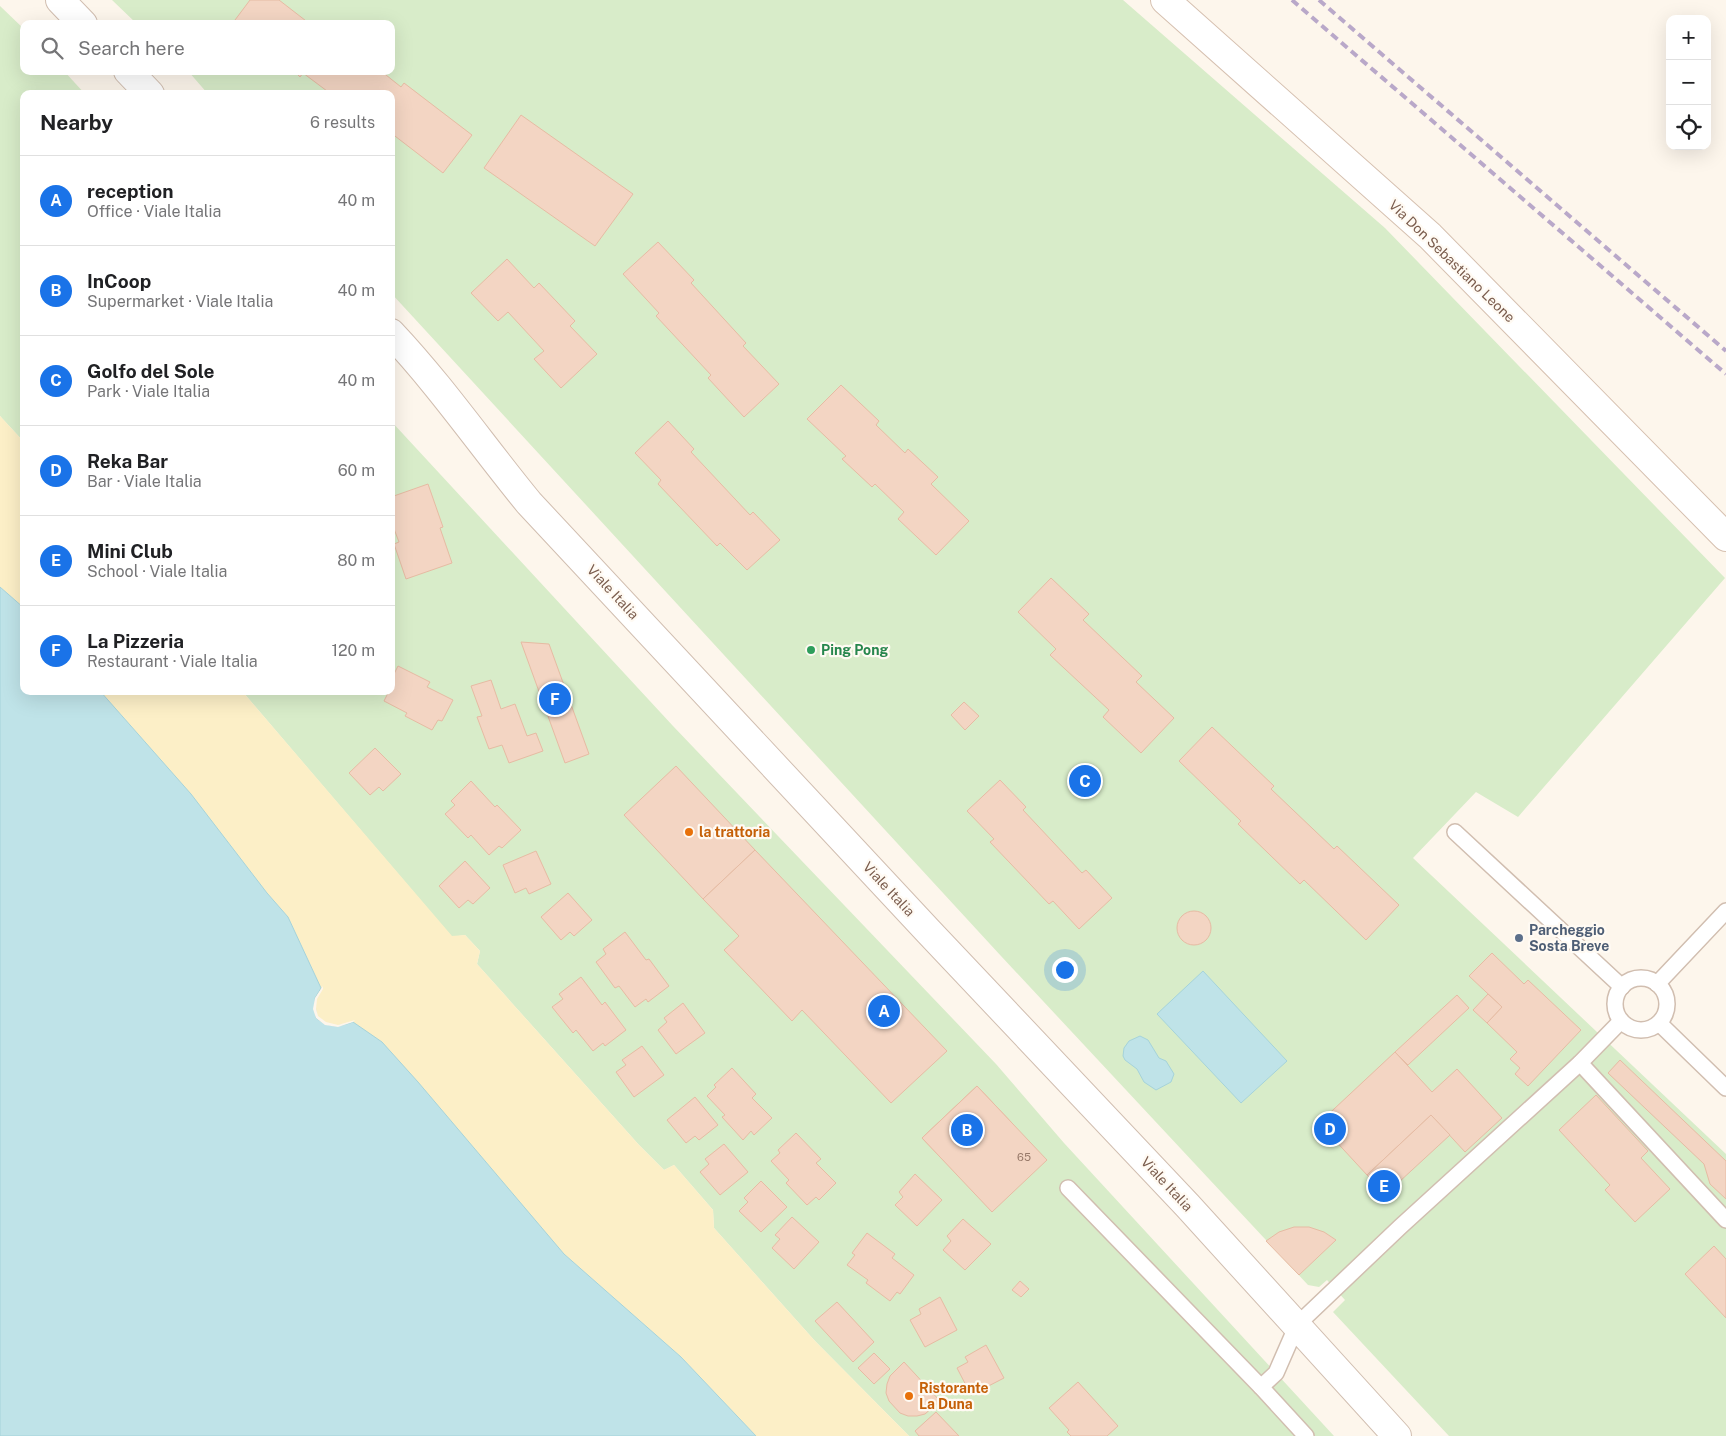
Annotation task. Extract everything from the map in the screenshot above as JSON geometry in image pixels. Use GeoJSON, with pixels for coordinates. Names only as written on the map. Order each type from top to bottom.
{"type":"FeatureCollection","features":[{"type":"Feature","properties":{"kind":"street"},"geometry":{"type":"LineString","coordinates":[[60,0],[78,20]]}},
{"type":"Feature","properties":{"kind":"street","name":"Via Don Sebastiano Leone"},"geometry":{"type":"LineString","coordinates":[[1164,0],[1430,236],[1726,537]]}},
{"type":"Feature","properties":{"kind":"street"},"geometry":{"type":"LineString","coordinates":[[132,75],[146,90]]}},
{"type":"Feature","properties":{"kind":"street","name":"Viale Italia"},"geometry":{"type":"LineString","coordinates":[[395,337],[420,364],[529,503],[1298,1325],[1397,1436]]}},
{"type":"Feature","properties":{"kind":"lane"},"geometry":{"type":"LineString","coordinates":[[1455,832],[1622,986]]}},
{"type":"Feature","properties":{"kind":"lane"},"geometry":{"type":"LineString","coordinates":[[1657,984],[1726,911]]}},
{"type":"Feature","properties":{"kind":"lane"},"geometry":{"type":"LineString","coordinates":[[1635,979],[1651,980],[1657,984],[1663,990],[1667,1008],[1665,1016],[1659,1023],[1652,1028],[1644,1030],[1628,1026],[1621,1021],[1616,1007],[1616,1000],[1622,986],[1635,979]]}},
{"type":"Feature","properties":{"kind":"lane"},"geometry":{"type":"LineString","coordinates":[[1261,1387],[1276,1373],[1298,1325],[1400,1227],[1580,1063],[1621,1021]]}},
{"type":"Feature","properties":{"kind":"lane"},"geometry":{"type":"LineString","coordinates":[[1659,1023],[1726,1088]]}},
{"type":"Feature","properties":{"kind":"lane"},"geometry":{"type":"LineString","coordinates":[[1580,1063],[1726,1220]]}},
{"type":"Feature","properties":{"kind":"lane"},"geometry":{"type":"LineString","coordinates":[[1068,1188],[1306,1436]]}},
{"type":"Feature","properties":{"kind":"green space"},"geometry":{"type":"Polygon","coordinates":[[[112,0],[1123,0],[1385,228],[1725,578],[1518,817],[1476,792],[1413,858],[1726,1154],[1726,1436],[1449,1436],[1333,1312],[1345,1300],[1327,1280],[1319,1287],[1308,1285],[1001,956],[395,297],[395,90],[205,90],[191,75],[395,75],[395,20],[133,20],[112,0]]]}},
{"type":"Feature","properties":{"kind":"green space"},"geometry":{"type":"Polygon","coordinates":[[[0,6],[20,25],[20,75],[68,75],[81,90],[20,90],[20,438],[0,416],[0,6]]]}},
{"type":"Feature","properties":{"kind":"green space"},"geometry":{"type":"Polygon","coordinates":[[[395,425],[673,726],[996,1064],[1064,1143],[1334,1436],[909,1436],[815,1341],[714,1228],[713,1210],[674,1165],[664,1170],[639,1145],[477,964],[480,951],[465,935],[452,937],[245,695],[395,695],[395,425]]]}},
{"type":"Feature","properties":{"kind":"sand"},"geometry":{"type":"Polygon","coordinates":[[[0,416],[20,438],[20,604],[0,587],[0,416]]]}},
{"type":"Feature","properties":{"kind":"sand"},"geometry":{"type":"Polygon","coordinates":[[[103,695],[245,695],[452,936],[465,935],[480,951],[477,964],[639,1145],[664,1170],[674,1165],[713,1210],[714,1228],[815,1341],[909,1436],[756,1436],[681,1357],[564,1254],[338,1027],[325,1025],[316,1018],[315,998],[321,988],[288,917],[190,794],[103,695]]]}},
{"type":"Feature","properties":{"kind":"water"},"geometry":{"type":"Polygon","coordinates":[[[0,587],[20,604],[20,695],[104,695],[191,794],[267,893],[288,917],[321,988],[315,998],[316,1018],[325,1024],[334,1026],[353,1022],[382,1042],[564,1254],[681,1357],[756,1436],[0,1436],[0,587]]]}},
{"type":"Feature","properties":{"kind":"water"},"geometry":{"type":"Polygon","coordinates":[[[1203,971],[1287,1061],[1241,1103],[1157,1014],[1203,971]]]}},
{"type":"Feature","properties":{"kind":"water"},"geometry":{"type":"Polygon","coordinates":[[[1140,1036],[1148,1040],[1159,1058],[1166,1061],[1174,1074],[1171,1082],[1156,1090],[1144,1082],[1137,1069],[1125,1060],[1123,1056],[1124,1048],[1129,1041],[1140,1036]]]}},
{"type":"Feature","properties":{"kind":"pier"},"geometry":{"type":"Polygon","coordinates":[[[323,986],[317,999],[316,1009],[318,1016],[326,1022],[338,1025],[355,1020],[353,1022],[338,1027],[325,1025],[316,1018],[313,1009],[315,998],[323,986]]]}},
{"type":"Feature","properties":{"kind":"building"},"geometry":{"type":"Polygon","coordinates":[[[250,0],[279,0],[305,20],[235,20],[250,0]]]}},
{"type":"Feature","properties":{"kind":"building"},"geometry":{"type":"Polygon","coordinates":[[[306,75],[386,75],[401,87],[404,83],[472,135],[443,173],[395,136],[395,90],[326,90],[306,75]]]}},
{"type":"Feature","properties":{"kind":"building"},"geometry":{"type":"Polygon","coordinates":[[[521,115],[633,194],[595,246],[484,168],[521,115]]]}},
{"type":"Feature","properties":{"kind":"building"},"geometry":{"type":"Polygon","coordinates":[[[658,242],[694,280],[691,283],[746,343],[743,346],[779,384],[744,417],[708,378],[711,375],[656,316],[659,313],[623,274],[658,242]]]}},
{"type":"Feature","properties":{"kind":"building"},"geometry":{"type":"Polygon","coordinates":[[[507,259],[534,288],[539,283],[575,321],[570,326],[597,354],[561,388],[534,359],[544,351],[508,312],[498,321],[471,293],[507,259]]]}},
{"type":"Feature","properties":{"kind":"building"},"geometry":{"type":"Polygon","coordinates":[[[841,385],[879,421],[876,425],[905,453],[908,449],[938,477],[931,484],[969,521],[936,555],[898,519],[904,512],[875,484],[872,487],[842,459],[846,456],[807,419],[841,385]]]}},
{"type":"Feature","properties":{"kind":"building"},"geometry":{"type":"Polygon","coordinates":[[[668,421],[694,449],[691,452],[750,515],[753,512],[780,540],[747,570],[720,543],[717,546],[658,484],[661,480],[635,453],[668,421]]]}},
{"type":"Feature","properties":{"kind":"building"},"geometry":{"type":"Polygon","coordinates":[[[428,484],[443,527],[440,528],[452,563],[406,579],[395,547],[395,544],[399,542],[395,532],[395,496],[428,484]]]}},
{"type":"Feature","properties":{"kind":"building"},"geometry":{"type":"Polygon","coordinates":[[[1051,578],[1089,614],[1083,620],[1142,676],[1136,682],[1174,718],[1141,753],[1103,717],[1109,710],[1050,655],[1056,649],[1018,612],[1051,578]]]}},
{"type":"Feature","properties":{"kind":"building"},"geometry":{"type":"Polygon","coordinates":[[[521,642],[549,644],[589,754],[565,763],[521,642]]]}},
{"type":"Feature","properties":{"kind":"building"},"geometry":{"type":"Polygon","coordinates":[[[398,666],[430,682],[427,687],[453,700],[442,721],[438,720],[432,730],[405,716],[407,713],[384,701],[387,695],[395,695],[395,672],[398,666]]]}},
{"type":"Feature","properties":{"kind":"building"},"geometry":{"type":"Polygon","coordinates":[[[491,680],[501,709],[515,704],[527,736],[536,733],[543,751],[509,763],[502,745],[489,749],[477,717],[482,716],[471,686],[491,680]]]}},
{"type":"Feature","properties":{"kind":"building"},"geometry":{"type":"Polygon","coordinates":[[[964,702],[979,716],[965,730],[951,715],[964,702]]]}},
{"type":"Feature","properties":{"kind":"building"},"geometry":{"type":"Polygon","coordinates":[[[1212,727],[1274,786],[1271,789],[1334,849],[1337,846],[1399,905],[1366,940],[1304,880],[1300,884],[1238,824],[1241,821],[1179,761],[1212,727]]]}},
{"type":"Feature","properties":{"kind":"building"},"geometry":{"type":"Polygon","coordinates":[[[375,748],[401,774],[383,791],[379,787],[370,795],[349,773],[375,748]]]}},
{"type":"Feature","properties":{"kind":"building","name":"la trattoria"},"geometry":{"type":"Polygon","coordinates":[[[676,766],[755,850],[703,899],[624,815],[676,766]]]}},
{"type":"Feature","properties":{"kind":"building"},"geometry":{"type":"Polygon","coordinates":[[[1000,780],[1026,807],[1023,810],[1082,873],[1086,870],[1112,898],[1079,929],[1053,901],[1049,904],[990,842],[994,839],[967,811],[1000,780]]]}},
{"type":"Feature","properties":{"kind":"building"},"geometry":{"type":"Polygon","coordinates":[[[471,781],[495,807],[497,805],[521,830],[502,848],[499,846],[489,855],[471,835],[468,838],[445,814],[455,805],[451,801],[471,781]]]}},
{"type":"Feature","properties":{"kind":"building"},"geometry":{"type":"Polygon","coordinates":[[[755,850],[947,1051],[891,1103],[802,1010],[792,1021],[724,950],[739,936],[703,899],[755,850]]]}},
{"type":"Feature","properties":{"kind":"building"},"geometry":{"type":"Polygon","coordinates":[[[536,851],[551,884],[529,894],[526,888],[515,893],[503,865],[536,851]]]}},
{"type":"Feature","properties":{"kind":"building"},"geometry":{"type":"Polygon","coordinates":[[[465,861],[490,888],[473,904],[468,900],[459,908],[439,886],[465,861]]]}},
{"type":"Feature","properties":{"kind":"building"},"geometry":{"type":"Polygon","coordinates":[[[568,893],[592,920],[574,936],[570,932],[561,940],[541,917],[568,893]]]}},
{"type":"Feature","properties":{"kind":"building"},"geometry":{"type":"Polygon","coordinates":[[[1194,911],[1206,916],[1211,928],[1206,940],[1194,945],[1182,940],[1177,928],[1182,916],[1194,911]]]}},
{"type":"Feature","properties":{"kind":"building"},"geometry":{"type":"Polygon","coordinates":[[[625,932],[646,960],[649,959],[669,986],[648,1002],[646,999],[635,1007],[619,986],[615,988],[596,962],[606,954],[603,949],[625,932]]]}},
{"type":"Feature","properties":{"kind":"building"},"geometry":{"type":"Polygon","coordinates":[[[1492,953],[1524,984],[1528,980],[1581,1030],[1528,1086],[1515,1074],[1520,1068],[1510,1059],[1517,1052],[1487,1023],[1502,1007],[1469,976],[1492,953]]]}},
{"type":"Feature","properties":{"kind":"building"},"geometry":{"type":"Polygon","coordinates":[[[581,977],[602,1005],[605,1002],[626,1030],[605,1046],[603,1043],[593,1051],[576,1030],[573,1033],[552,1007],[563,999],[559,994],[581,977]]]}},
{"type":"Feature","properties":{"kind":"building"},"geometry":{"type":"Polygon","coordinates":[[[1488,994],[1502,1007],[1487,1023],[1473,1010],[1488,994]]]}},
{"type":"Feature","properties":{"kind":"building"},"geometry":{"type":"Polygon","coordinates":[[[1457,995],[1469,1008],[1408,1065],[1395,1052],[1457,995]]]}},
{"type":"Feature","properties":{"kind":"building"},"geometry":{"type":"Polygon","coordinates":[[[683,1003],[705,1033],[676,1054],[658,1030],[667,1022],[664,1018],[683,1003]]]}},
{"type":"Feature","properties":{"kind":"building"},"geometry":{"type":"Polygon","coordinates":[[[642,1046],[664,1075],[634,1097],[616,1072],[626,1065],[622,1060],[642,1046]]]}},
{"type":"Feature","properties":{"kind":"building"},"geometry":{"type":"Polygon","coordinates":[[[1395,1052],[1432,1092],[1457,1069],[1502,1118],[1465,1152],[1431,1115],[1367,1175],[1319,1123],[1395,1052]]]}},
{"type":"Feature","properties":{"kind":"building"},"geometry":{"type":"Polygon","coordinates":[[[1620,1060],[1726,1161],[1726,1199],[1710,1184],[1704,1164],[1608,1073],[1620,1060]]]}},
{"type":"Feature","properties":{"kind":"building"},"geometry":{"type":"Polygon","coordinates":[[[732,1068],[756,1094],[752,1098],[772,1118],[754,1135],[751,1131],[743,1140],[722,1117],[725,1115],[707,1096],[716,1087],[714,1085],[732,1068]]]}},
{"type":"Feature","properties":{"kind":"building"},"geometry":{"type":"Polygon","coordinates":[[[977,1086],[1011,1122],[957,1174],[922,1138],[977,1086]]]}},
{"type":"Feature","properties":{"kind":"building"},"geometry":{"type":"Polygon","coordinates":[[[977,1086],[1047,1160],[992,1212],[922,1138],[977,1086]]]}},
{"type":"Feature","properties":{"kind":"building"},"geometry":{"type":"Polygon","coordinates":[[[1596,1095],[1648,1151],[1641,1158],[1670,1189],[1635,1222],[1605,1190],[1610,1185],[1559,1130],[1596,1095]]]}},
{"type":"Feature","properties":{"kind":"building"},"geometry":{"type":"Polygon","coordinates":[[[695,1097],[718,1125],[699,1140],[695,1136],[686,1143],[667,1120],[695,1097]]]}},
{"type":"Feature","properties":{"kind":"building"},"geometry":{"type":"Polygon","coordinates":[[[1431,1115],[1450,1135],[1386,1194],[1367,1175],[1431,1115]]]}},
{"type":"Feature","properties":{"kind":"building"},"geometry":{"type":"Polygon","coordinates":[[[796,1133],[821,1159],[816,1163],[836,1183],[819,1200],[816,1197],[807,1205],[786,1183],[789,1180],[771,1161],[780,1153],[778,1150],[796,1133]]]}},
{"type":"Feature","properties":{"kind":"building"},"geometry":{"type":"Polygon","coordinates":[[[724,1144],[748,1172],[720,1195],[700,1172],[709,1164],[705,1159],[724,1144]]]}},
{"type":"Feature","properties":{"kind":"building"},"geometry":{"type":"Polygon","coordinates":[[[915,1174],[942,1200],[917,1226],[895,1205],[903,1197],[899,1192],[915,1174]]]}},
{"type":"Feature","properties":{"kind":"building"},"geometry":{"type":"Polygon","coordinates":[[[761,1181],[787,1207],[761,1232],[739,1211],[748,1202],[744,1198],[761,1181]]]}},
{"type":"Feature","properties":{"kind":"building"},"geometry":{"type":"Polygon","coordinates":[[[792,1217],[819,1242],[794,1269],[772,1248],[780,1239],[775,1235],[792,1217]]]}},
{"type":"Feature","properties":{"kind":"building"},"geometry":{"type":"Polygon","coordinates":[[[963,1219],[991,1244],[965,1270],[943,1250],[951,1241],[947,1236],[963,1219]]]}},
{"type":"Feature","properties":{"kind":"building"},"geometry":{"type":"Polygon","coordinates":[[[1294,1227],[1309,1227],[1324,1232],[1336,1240],[1299,1275],[1266,1241],[1279,1232],[1294,1227]]]}},
{"type":"Feature","properties":{"kind":"building"},"geometry":{"type":"Polygon","coordinates":[[[867,1233],[895,1254],[892,1258],[914,1275],[900,1294],[897,1292],[890,1301],[866,1283],[868,1280],[847,1265],[855,1255],[852,1253],[867,1233]]]}},
{"type":"Feature","properties":{"kind":"building"},"geometry":{"type":"Polygon","coordinates":[[[1714,1246],[1726,1259],[1726,1318],[1685,1274],[1714,1246]]]}},
{"type":"Feature","properties":{"kind":"building"},"geometry":{"type":"Polygon","coordinates":[[[1020,1281],[1029,1289],[1021,1297],[1012,1290],[1020,1281]]]}},
{"type":"Feature","properties":{"kind":"building"},"geometry":{"type":"Polygon","coordinates":[[[940,1297],[957,1330],[925,1347],[910,1320],[921,1314],[919,1309],[940,1297]]]}},
{"type":"Feature","properties":{"kind":"building"},"geometry":{"type":"Polygon","coordinates":[[[837,1302],[874,1342],[853,1362],[815,1321],[837,1302]]]}},
{"type":"Feature","properties":{"kind":"building"},"geometry":{"type":"Polygon","coordinates":[[[986,1345],[1004,1378],[971,1395],[957,1368],[968,1362],[965,1357],[986,1345]]]}},
{"type":"Feature","properties":{"kind":"building"},"geometry":{"type":"Polygon","coordinates":[[[874,1353],[890,1369],[874,1384],[858,1368],[874,1353]]]}},
{"type":"Feature","properties":{"kind":"building"},"geometry":{"type":"Polygon","coordinates":[[[904,1362],[940,1401],[925,1414],[908,1416],[900,1413],[889,1401],[886,1393],[890,1376],[904,1362]]]}},
{"type":"Feature","properties":{"kind":"building"},"geometry":{"type":"Polygon","coordinates":[[[1078,1382],[1118,1426],[1107,1436],[1071,1436],[1067,1432],[1069,1430],[1049,1408],[1078,1382]]]}},
{"type":"Feature","properties":{"kind":"building"},"geometry":{"type":"Polygon","coordinates":[[[936,1412],[959,1436],[919,1436],[915,1431],[936,1412]]]}},
{"type":"Feature","properties":{"kind":"railway"},"geometry":{"type":"LineString","coordinates":[[1292,0],[1726,374]]}},
{"type":"Feature","properties":{"kind":"railway"},"geometry":{"type":"LineString","coordinates":[[1319,0],[1726,351]]}},
{"type":"Feature","properties":{"kind":"place","name":"Ping Pong"},"geometry":{"type":"Point","coordinates":[811,650]}},
{"type":"Feature","properties":{"kind":"place","name":"La Pizzeria"},"geometry":{"type":"Point","coordinates":[555,699]}},
{"type":"Feature","properties":{"kind":"place","name":"Golfo del Sole"},"geometry":{"type":"Point","coordinates":[1085,781]}},
{"type":"Feature","properties":{"kind":"place","name":"la trattoria"},"geometry":{"type":"Point","coordinates":[689,832]}},
{"type":"Feature","properties":{"kind":"place","name":"Parcheggio Sosta Breve"},"geometry":{"type":"Point","coordinates":[1519,938]}},
{"type":"Feature","properties":{"kind":"place","name":"reception"},"geometry":{"type":"Point","coordinates":[884,1011]}},
{"type":"Feature","properties":{"kind":"place","name":"Reka Bar"},"geometry":{"type":"Point","coordinates":[1330,1129]}},
{"type":"Feature","properties":{"kind":"place","name":"InCoop"},"geometry":{"type":"Point","coordinates":[967,1130]}},
{"type":"Feature","properties":{"kind":"place","name":"Mini Club"},"geometry":{"type":"Point","coordinates":[1384,1186]}},
{"type":"Feature","properties":{"kind":"place","name":"Ristorante La Duna"},"geometry":{"type":"Point","coordinates":[909,1396]}}]}
